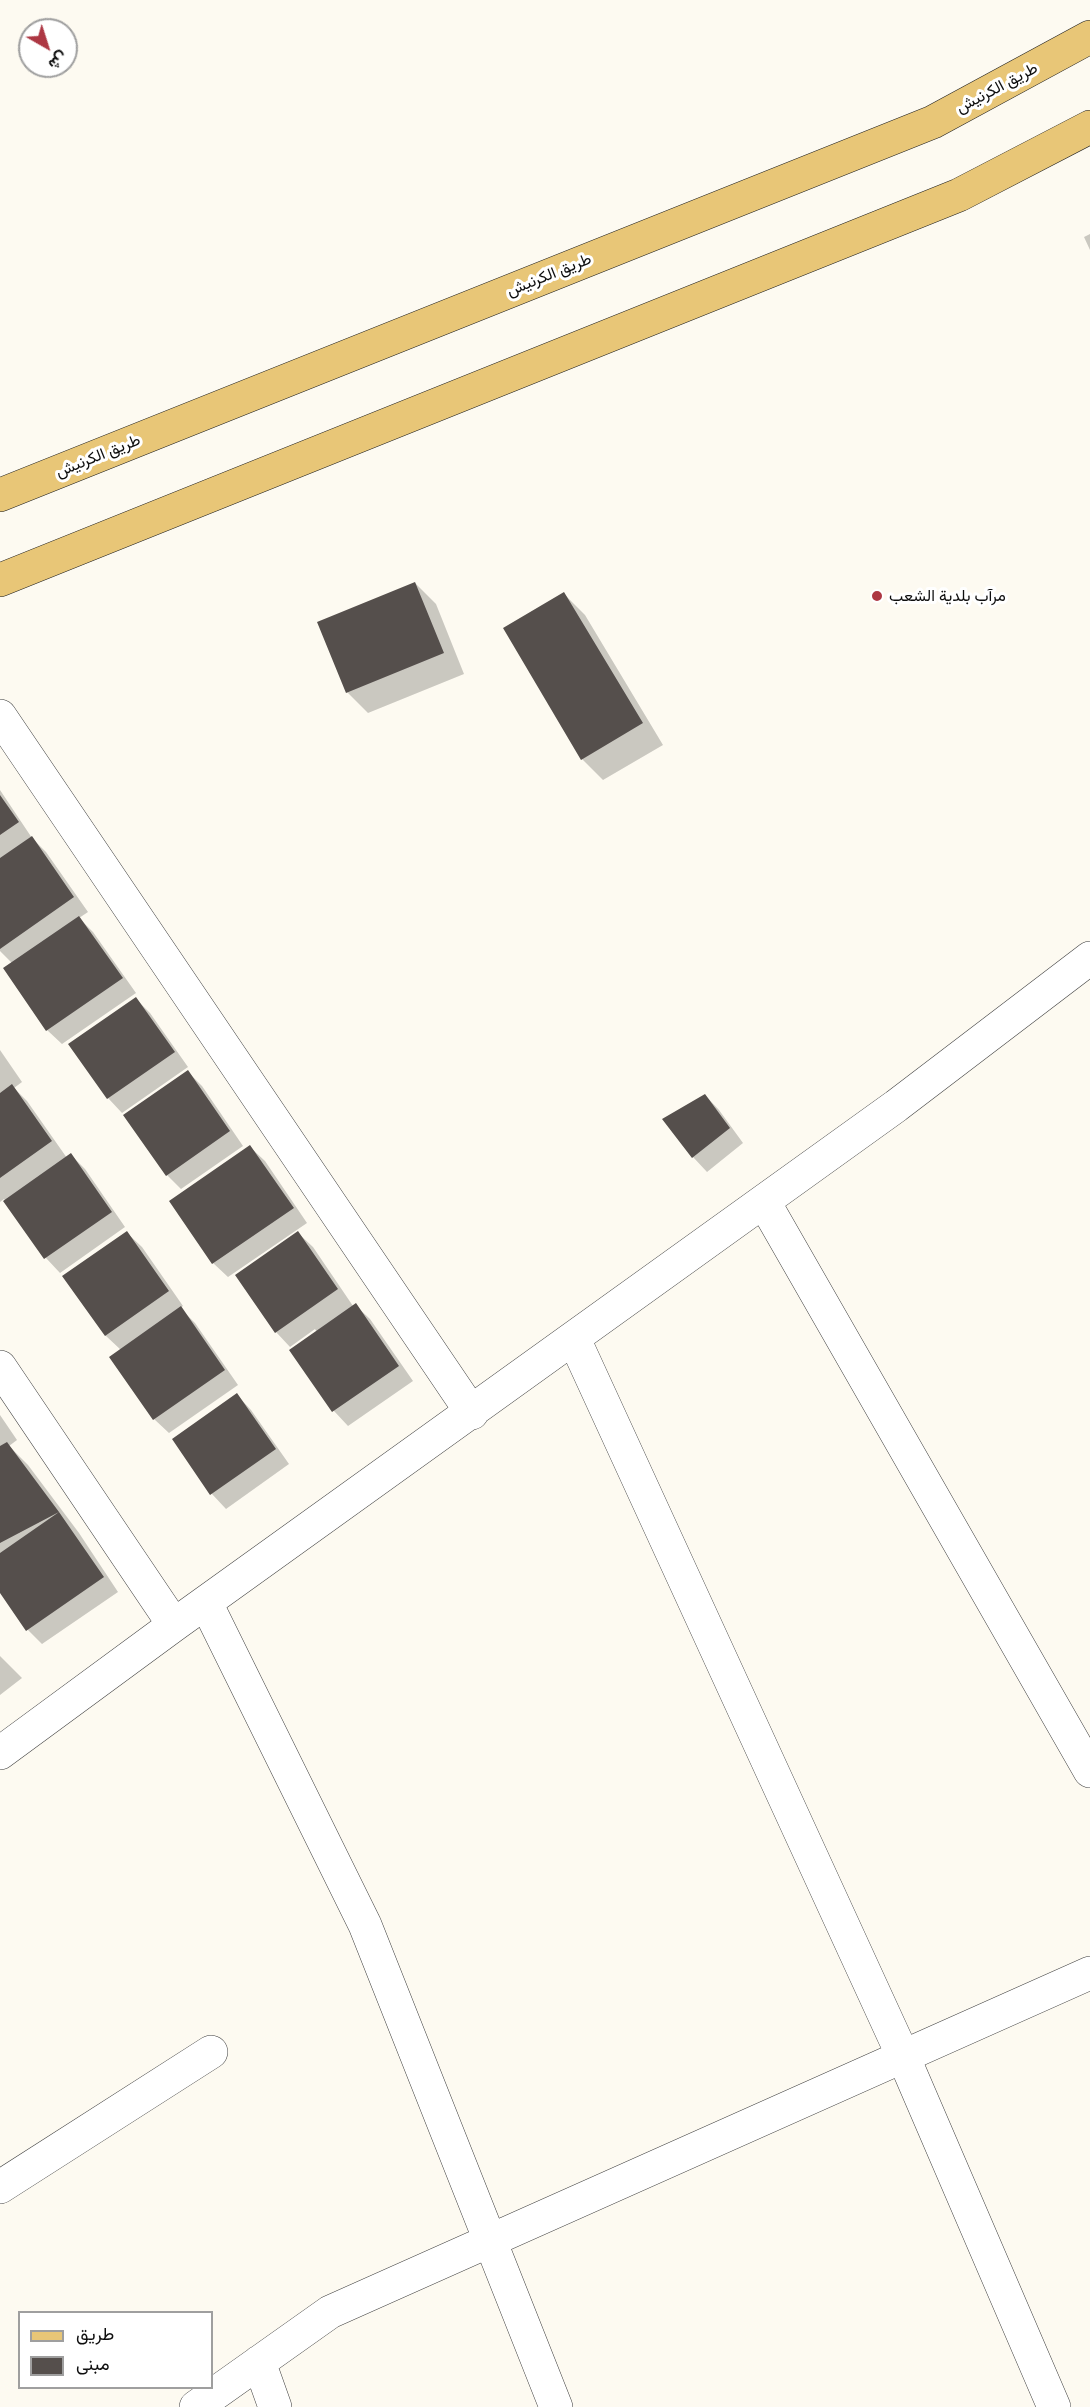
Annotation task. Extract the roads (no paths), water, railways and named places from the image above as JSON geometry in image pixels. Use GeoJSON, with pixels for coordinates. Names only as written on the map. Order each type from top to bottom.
{"type":"FeatureCollection","features":[{"type":"Feature","properties":{"kind":"main road","name":"طريق الكرنيش"},"geometry":{"type":"LineString","coordinates":[[0,495],[933,122],[1090,37]]}},
{"type":"Feature","properties":{"kind":"main road"},"geometry":{"type":"LineString","coordinates":[[0,580],[959,195],[1090,127]]}},
{"type":"Feature","properties":{"kind":"street"},"geometry":{"type":"LineString","coordinates":[[0,716],[472,1413]]}},
{"type":"Feature","properties":{"kind":"street"},"geometry":{"type":"LineString","coordinates":[[0,1754],[174,1625],[896,1106],[1090,958]]}},
{"type":"Feature","properties":{"kind":"street"},"geometry":{"type":"LineString","coordinates":[[764,1202],[1090,1771]]}},
{"type":"Feature","properties":{"kind":"street"},"geometry":{"type":"LineString","coordinates":[[574,1339],[903,2056],[1054,2407]]}},
{"type":"Feature","properties":{"kind":"street"},"geometry":{"type":"LineString","coordinates":[[0,1367],[174,1625]]}},
{"type":"Feature","properties":{"kind":"street"},"geometry":{"type":"LineString","coordinates":[[206,1603],[364,1925],[556,2407]]}},
{"type":"Feature","properties":{"kind":"street"},"geometry":{"type":"LineString","coordinates":[[196,2407],[330,2312],[1090,1973]]}},
{"type":"Feature","properties":{"kind":"street"},"geometry":{"type":"LineString","coordinates":[[0,2187],[211,2052]]}},
{"type":"Feature","properties":{"kind":"street"},"geometry":{"type":"LineString","coordinates":[[259,2362],[275,2407]]}},
{"type":"Feature","properties":{"kind":"place","name":"مرآب بلدية الشعب"},"geometry":{"type":"Point","coordinates":[877,596]}}]}
